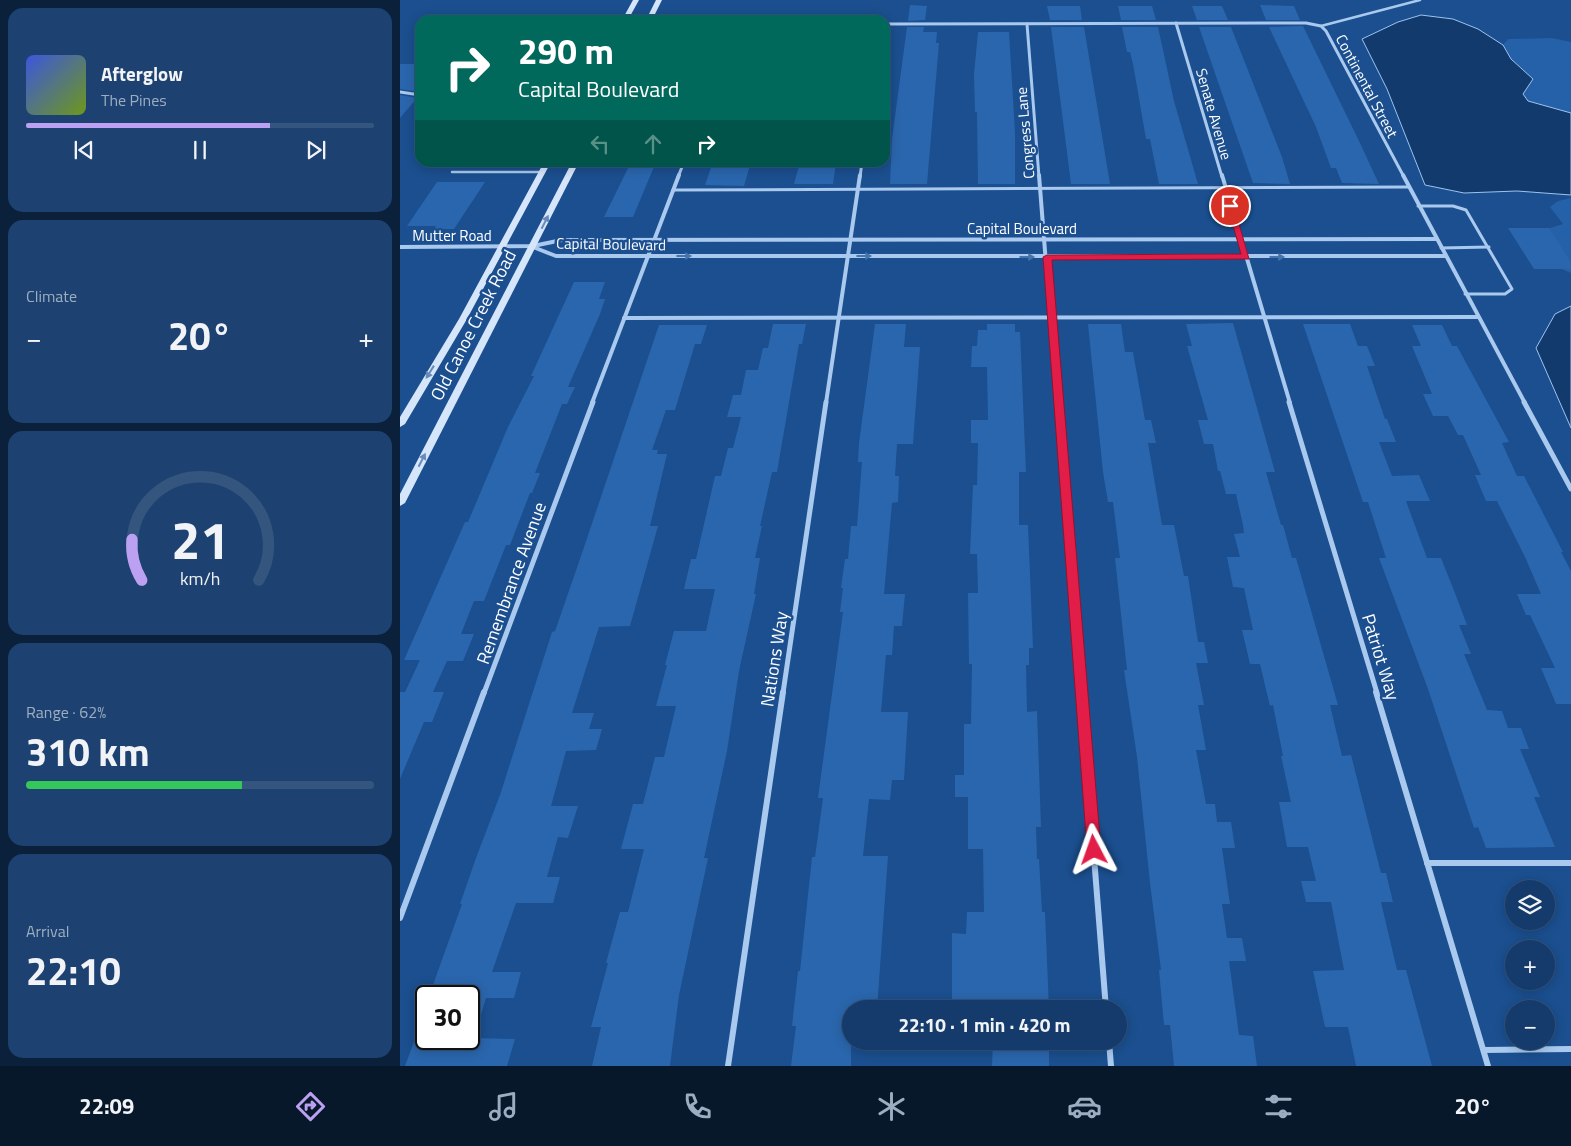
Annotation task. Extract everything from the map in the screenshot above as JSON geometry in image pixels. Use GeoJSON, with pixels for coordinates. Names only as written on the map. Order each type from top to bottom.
{"type":"FeatureCollection","features":[{"type":"Feature","properties":{"kind":"main road"},"geometry":{"type":"LineString","coordinates":[[628,15],[636,0]]}},
{"type":"Feature","properties":{"kind":"main road"},"geometry":{"type":"LineString","coordinates":[[652,15],[659,0]]}},
{"type":"Feature","properties":{"kind":"main road","name":"Old Canoe Creek Road"},"geometry":{"type":"LineString","coordinates":[[400,424],[503,247],[546,167]]}},
{"type":"Feature","properties":{"kind":"main road","name":"Old Canoe Creek Road"},"geometry":{"type":"LineString","coordinates":[[400,503],[573,167]]}},
{"type":"Feature","properties":{"kind":"street","name":"Senate Avenue"},"geometry":{"type":"LineString","coordinates":[[1176,23],[1246,257]]}},
{"type":"Feature","properties":{"kind":"street","name":"Continental Street"},"geometry":{"type":"LineString","coordinates":[[890,24],[1306,23],[1321,26],[1326,31],[1440,248],[1571,489]]}},
{"type":"Feature","properties":{"kind":"street","name":"Congress Lane"},"geometry":{"type":"LineString","coordinates":[[1027,24],[1042,188],[1105,1000]]}},
{"type":"Feature","properties":{"kind":"street"},"geometry":{"type":"LineString","coordinates":[[400,92],[415,94]]}},
{"type":"Feature","properties":{"kind":"street"},"geometry":{"type":"LineString","coordinates":[[654,240],[682,167]]}},
{"type":"Feature","properties":{"kind":"street","name":"Nations Way"},"geometry":{"type":"LineString","coordinates":[[728,1066],[841,317],[861,167]]}},
{"type":"Feature","properties":{"kind":"street","name":"Capital Boulevard"},"geometry":{"type":"LineString","coordinates":[[532,246],[562,240],[1436,239]]}},
{"type":"Feature","properties":{"kind":"street","name":"Remembrance Avenue"},"geometry":{"type":"LineString","coordinates":[[400,918],[654,240]]}},
{"type":"Feature","properties":{"kind":"street","name":"Capital Boulevard"},"geometry":{"type":"LineString","coordinates":[[532,246],[556,256],[1445,256]]}},
{"type":"Feature","properties":{"kind":"street","name":"Mutter Road"},"geometry":{"type":"LineString","coordinates":[[400,247],[532,246]]}},
{"type":"Feature","properties":{"kind":"street","name":"Patriot Way"},"geometry":{"type":"LineString","coordinates":[[1246,257],[1488,1066]]}},
{"type":"Feature","properties":{"kind":"street"},"geometry":{"type":"LineString","coordinates":[[624,318],[1478,317]]}},
{"type":"Feature","properties":{"kind":"street"},"geometry":{"type":"LineString","coordinates":[[1427,863],[1571,863]]}},
{"type":"Feature","properties":{"kind":"street"},"geometry":{"type":"LineString","coordinates":[[1484,1050],[1571,1049]]}},
{"type":"Feature","properties":{"kind":"street"},"geometry":{"type":"LineString","coordinates":[[1110,1050],[1111,1066]]}},
{"type":"Feature","properties":{"kind":"lane"},"geometry":{"type":"LineString","coordinates":[[1321,26],[1420,0]]}},
{"type":"Feature","properties":{"kind":"lane"},"geometry":{"type":"LineString","coordinates":[[452,172],[543,172]]}},
{"type":"Feature","properties":{"kind":"lane"},"geometry":{"type":"LineString","coordinates":[[674,190],[1408,187]]}},
{"type":"Feature","properties":{"kind":"lane"},"geometry":{"type":"LineString","coordinates":[[1418,206],[1462,207],[1466,210],[1512,288],[1505,294],[1465,294]]}},
{"type":"Feature","properties":{"kind":"lane"},"geometry":{"type":"LineString","coordinates":[[1440,248],[1489,247]]}},
{"type":"Feature","properties":{"kind":"shaded area"},"geometry":{"type":"Polygon","coordinates":[[[1421,15],[1453,19],[1478,29],[1503,45],[1511,59],[1533,79],[1523,94],[1528,101],[1571,113],[1571,195],[1517,191],[1464,193],[1425,185],[1387,89],[1362,39],[1398,22],[1421,15]]]}},
{"type":"Feature","properties":{"kind":"shaded area"},"geometry":{"type":"Polygon","coordinates":[[[1552,38],[1571,42],[1571,113],[1528,101],[1523,94],[1527,87],[1523,69],[1511,59],[1503,45],[1508,39],[1552,38]]]}},
{"type":"Feature","properties":{"kind":"shaded area"},"geometry":{"type":"Polygon","coordinates":[[[1571,198],[1571,273],[1557,267],[1530,234],[1563,224],[1550,207],[1558,201],[1571,198]]]}},
{"type":"Feature","properties":{"kind":"shaded area"},"geometry":{"type":"Polygon","coordinates":[[[1571,306],[1571,428],[1536,348],[1555,314],[1571,306]]]}},
{"type":"Feature","properties":{"kind":"building"},"geometry":{"type":"Polygon","coordinates":[[[910,5],[927,6],[925,20],[908,21],[910,5]]]}},
{"type":"Feature","properties":{"kind":"building"},"geometry":{"type":"Polygon","coordinates":[[[1260,5],[1294,6],[1300,20],[1266,20],[1260,5]]]}},
{"type":"Feature","properties":{"kind":"building"},"geometry":{"type":"Polygon","coordinates":[[[1047,6],[1080,6],[1082,20],[1050,20],[1047,6]]]}},
{"type":"Feature","properties":{"kind":"building"},"geometry":{"type":"Polygon","coordinates":[[[1118,6],[1152,6],[1156,20],[1121,20],[1118,6]]]}},
{"type":"Feature","properties":{"kind":"building"},"geometry":{"type":"Polygon","coordinates":[[[1192,6],[1222,6],[1228,20],[1197,20],[1192,6]]]}},
{"type":"Feature","properties":{"kind":"building"},"geometry":{"type":"Polygon","coordinates":[[[1303,26],[1379,184],[1342,183],[1336,168],[1331,168],[1316,127],[1269,27],[1303,26]]]}},
{"type":"Feature","properties":{"kind":"building"},"geometry":{"type":"Polygon","coordinates":[[[907,27],[924,27],[923,32],[937,32],[936,43],[939,43],[927,184],[890,184],[892,139],[907,27]]]}},
{"type":"Feature","properties":{"kind":"building"},"geometry":{"type":"Polygon","coordinates":[[[1051,27],[1084,27],[1110,184],[1071,184],[1051,27]]]}},
{"type":"Feature","properties":{"kind":"building"},"geometry":{"type":"Polygon","coordinates":[[[1122,27],[1158,27],[1174,101],[1198,184],[1159,184],[1150,139],[1146,139],[1133,64],[1130,52],[1127,52],[1122,27]]]}},
{"type":"Feature","properties":{"kind":"building"},"geometry":{"type":"Polygon","coordinates":[[[1199,27],[1231,27],[1282,157],[1290,184],[1253,183],[1199,27]]]}},
{"type":"Feature","properties":{"kind":"building"},"geometry":{"type":"Polygon","coordinates":[[[978,32],[1009,32],[1015,133],[1015,184],[978,184],[977,112],[975,112],[974,74],[978,32]]]}},
{"type":"Feature","properties":{"kind":"building"},"geometry":{"type":"Polygon","coordinates":[[[400,64],[415,64],[415,91],[400,89],[400,64]]]}},
{"type":"Feature","properties":{"kind":"building"},"geometry":{"type":"Polygon","coordinates":[[[400,95],[415,98],[415,100],[400,118],[400,95]]]}},
{"type":"Feature","properties":{"kind":"building"},"geometry":{"type":"Polygon","coordinates":[[[629,167],[654,167],[633,217],[604,217],[629,167]]]}},
{"type":"Feature","properties":{"kind":"building"},"geometry":{"type":"Polygon","coordinates":[[[711,167],[750,167],[744,186],[705,185],[711,167]]]}},
{"type":"Feature","properties":{"kind":"building"},"geometry":{"type":"Polygon","coordinates":[[[799,167],[835,167],[833,184],[794,184],[799,167]]]}},
{"type":"Feature","properties":{"kind":"building"},"geometry":{"type":"Polygon","coordinates":[[[437,182],[485,182],[454,229],[434,229],[436,226],[407,226],[437,182]]]}},
{"type":"Feature","properties":{"kind":"building"},"geometry":{"type":"Polygon","coordinates":[[[1508,228],[1549,228],[1571,262],[1571,269],[1534,269],[1508,228]]]}},
{"type":"Feature","properties":{"kind":"building"},"geometry":{"type":"Polygon","coordinates":[[[574,282],[605,282],[599,299],[605,299],[600,314],[568,387],[575,387],[567,404],[562,404],[535,473],[540,473],[532,493],[530,493],[510,545],[506,545],[484,601],[474,601],[461,634],[474,634],[463,661],[447,661],[433,692],[444,692],[432,722],[424,722],[400,779],[400,692],[405,692],[420,660],[404,660],[465,522],[468,522],[508,427],[534,376],[531,376],[574,282]]]}},
{"type":"Feature","properties":{"kind":"building"},"geometry":{"type":"Polygon","coordinates":[[[1233,323],[1275,472],[1266,472],[1292,558],[1296,558],[1338,705],[1330,705],[1342,756],[1351,755],[1381,873],[1386,873],[1393,902],[1381,902],[1397,970],[1406,970],[1432,1066],[1356,1066],[1348,1027],[1325,1027],[1313,971],[1344,970],[1331,902],[1306,902],[1301,881],[1316,881],[1308,847],[1287,847],[1279,802],[1291,802],[1273,705],[1270,706],[1260,664],[1250,664],[1242,630],[1253,630],[1244,588],[1233,587],[1227,557],[1240,557],[1234,534],[1244,533],[1243,525],[1236,494],[1226,494],[1220,471],[1218,471],[1213,444],[1204,444],[1198,420],[1208,420],[1187,346],[1192,346],[1186,324],[1233,323]]]}},
{"type":"Feature","properties":{"kind":"building"},"geometry":{"type":"Polygon","coordinates":[[[773,324],[806,324],[802,344],[799,344],[777,472],[772,472],[760,526],[762,526],[755,558],[760,558],[754,594],[756,594],[739,671],[727,751],[704,858],[708,858],[679,995],[670,1066],[592,1066],[601,1027],[591,1027],[608,963],[606,963],[620,912],[628,912],[644,849],[621,849],[633,804],[643,804],[655,757],[664,757],[676,706],[656,706],[667,665],[665,665],[674,631],[706,631],[715,589],[684,589],[691,559],[696,559],[715,476],[721,476],[728,448],[733,448],[741,417],[727,417],[733,395],[741,395],[746,370],[758,370],[763,348],[768,348],[773,324]]]}},
{"type":"Feature","properties":{"kind":"building"},"geometry":{"type":"Polygon","coordinates":[[[875,324],[906,324],[904,347],[920,347],[913,444],[897,444],[895,476],[899,476],[898,502],[892,503],[884,594],[905,594],[902,626],[894,626],[892,655],[886,655],[881,712],[908,712],[904,780],[892,780],[890,800],[869,799],[863,856],[888,856],[878,1000],[842,1000],[842,1050],[851,1050],[851,1066],[791,1066],[796,1026],[792,1026],[798,971],[800,971],[812,857],[815,857],[823,798],[818,798],[843,612],[840,612],[843,588],[841,588],[845,559],[848,559],[851,526],[857,526],[862,462],[858,462],[875,324]]]}},
{"type":"Feature","properties":{"kind":"building"},"geometry":{"type":"Polygon","coordinates":[[[987,324],[1015,324],[1015,332],[1020,332],[1026,472],[1019,472],[1019,525],[1028,525],[1033,648],[1029,648],[1029,665],[1026,665],[1027,712],[1037,711],[1041,827],[1036,827],[1037,859],[1039,859],[1042,912],[1045,912],[1049,1000],[952,1000],[952,933],[966,934],[967,912],[984,912],[983,849],[968,849],[968,797],[955,797],[955,775],[964,775],[964,724],[971,724],[972,664],[969,664],[968,593],[978,593],[977,554],[970,554],[973,485],[977,485],[978,443],[971,443],[971,420],[988,420],[987,367],[971,367],[972,346],[977,346],[978,330],[987,330],[987,324]]]}},
{"type":"Feature","properties":{"kind":"building"},"geometry":{"type":"Polygon","coordinates":[[[1088,324],[1121,324],[1125,352],[1133,352],[1145,420],[1151,420],[1156,443],[1148,443],[1162,525],[1174,525],[1184,576],[1188,576],[1198,642],[1204,642],[1208,663],[1196,663],[1204,705],[1198,705],[1206,750],[1196,750],[1206,804],[1215,804],[1217,822],[1231,822],[1235,848],[1222,848],[1230,904],[1222,904],[1227,938],[1242,938],[1246,961],[1229,961],[1239,1035],[1253,1036],[1257,1066],[1174,1066],[1170,1025],[1164,1025],[1159,970],[1161,970],[1137,757],[1124,670],[1127,670],[1115,558],[1120,558],[1113,502],[1108,502],[1103,472],[1088,324]]]}},
{"type":"Feature","properties":{"kind":"building"},"geometry":{"type":"Polygon","coordinates":[[[1303,324],[1350,324],[1358,346],[1367,346],[1375,366],[1367,366],[1385,419],[1387,419],[1396,442],[1379,442],[1392,476],[1419,475],[1430,501],[1406,501],[1427,558],[1441,558],[1455,593],[1467,625],[1459,625],[1471,654],[1464,654],[1487,710],[1502,711],[1508,728],[1521,728],[1529,749],[1520,749],[1540,797],[1534,797],[1555,847],[1486,848],[1478,827],[1474,828],[1428,689],[1379,558],[1386,558],[1368,502],[1363,502],[1303,324]]]}},
{"type":"Feature","properties":{"kind":"building"},"geometry":{"type":"Polygon","coordinates":[[[659,325],[707,325],[701,344],[695,344],[675,410],[666,410],[652,450],[658,450],[657,454],[667,454],[650,526],[658,526],[630,626],[599,627],[572,713],[594,713],[589,729],[602,729],[596,750],[566,751],[551,806],[578,806],[568,838],[558,837],[547,877],[560,877],[553,903],[516,903],[492,972],[521,972],[514,998],[486,998],[480,1018],[480,985],[433,985],[462,904],[460,904],[476,858],[500,795],[552,632],[555,631],[659,325]]]}},
{"type":"Feature","properties":{"kind":"building"},"geometry":{"type":"Polygon","coordinates":[[[1412,325],[1442,325],[1452,346],[1457,346],[1509,442],[1502,443],[1517,476],[1524,476],[1571,571],[1571,704],[1556,704],[1541,668],[1555,668],[1530,615],[1526,615],[1517,594],[1541,594],[1525,557],[1497,501],[1486,501],[1475,475],[1481,475],[1463,435],[1458,435],[1448,416],[1433,416],[1423,394],[1432,394],[1412,346],[1421,346],[1412,325]]]}},
{"type":"Feature","properties":{"kind":"building"},"geometry":{"type":"Polygon","coordinates":[[[480,1038],[515,1039],[507,1066],[405,1066],[415,1039],[415,1050],[480,1050],[480,1038]]]}},
{"type":"Feature","properties":{"kind":"building"},"geometry":{"type":"Polygon","coordinates":[[[993,1050],[1049,1050],[1049,1066],[992,1066],[993,1050]]]}},
{"type":"Feature","properties":{"kind":"route"},"geometry":{"type":"LineString","coordinates":[[1094,850],[1047,257],[1246,257],[1230,206]]}}]}
